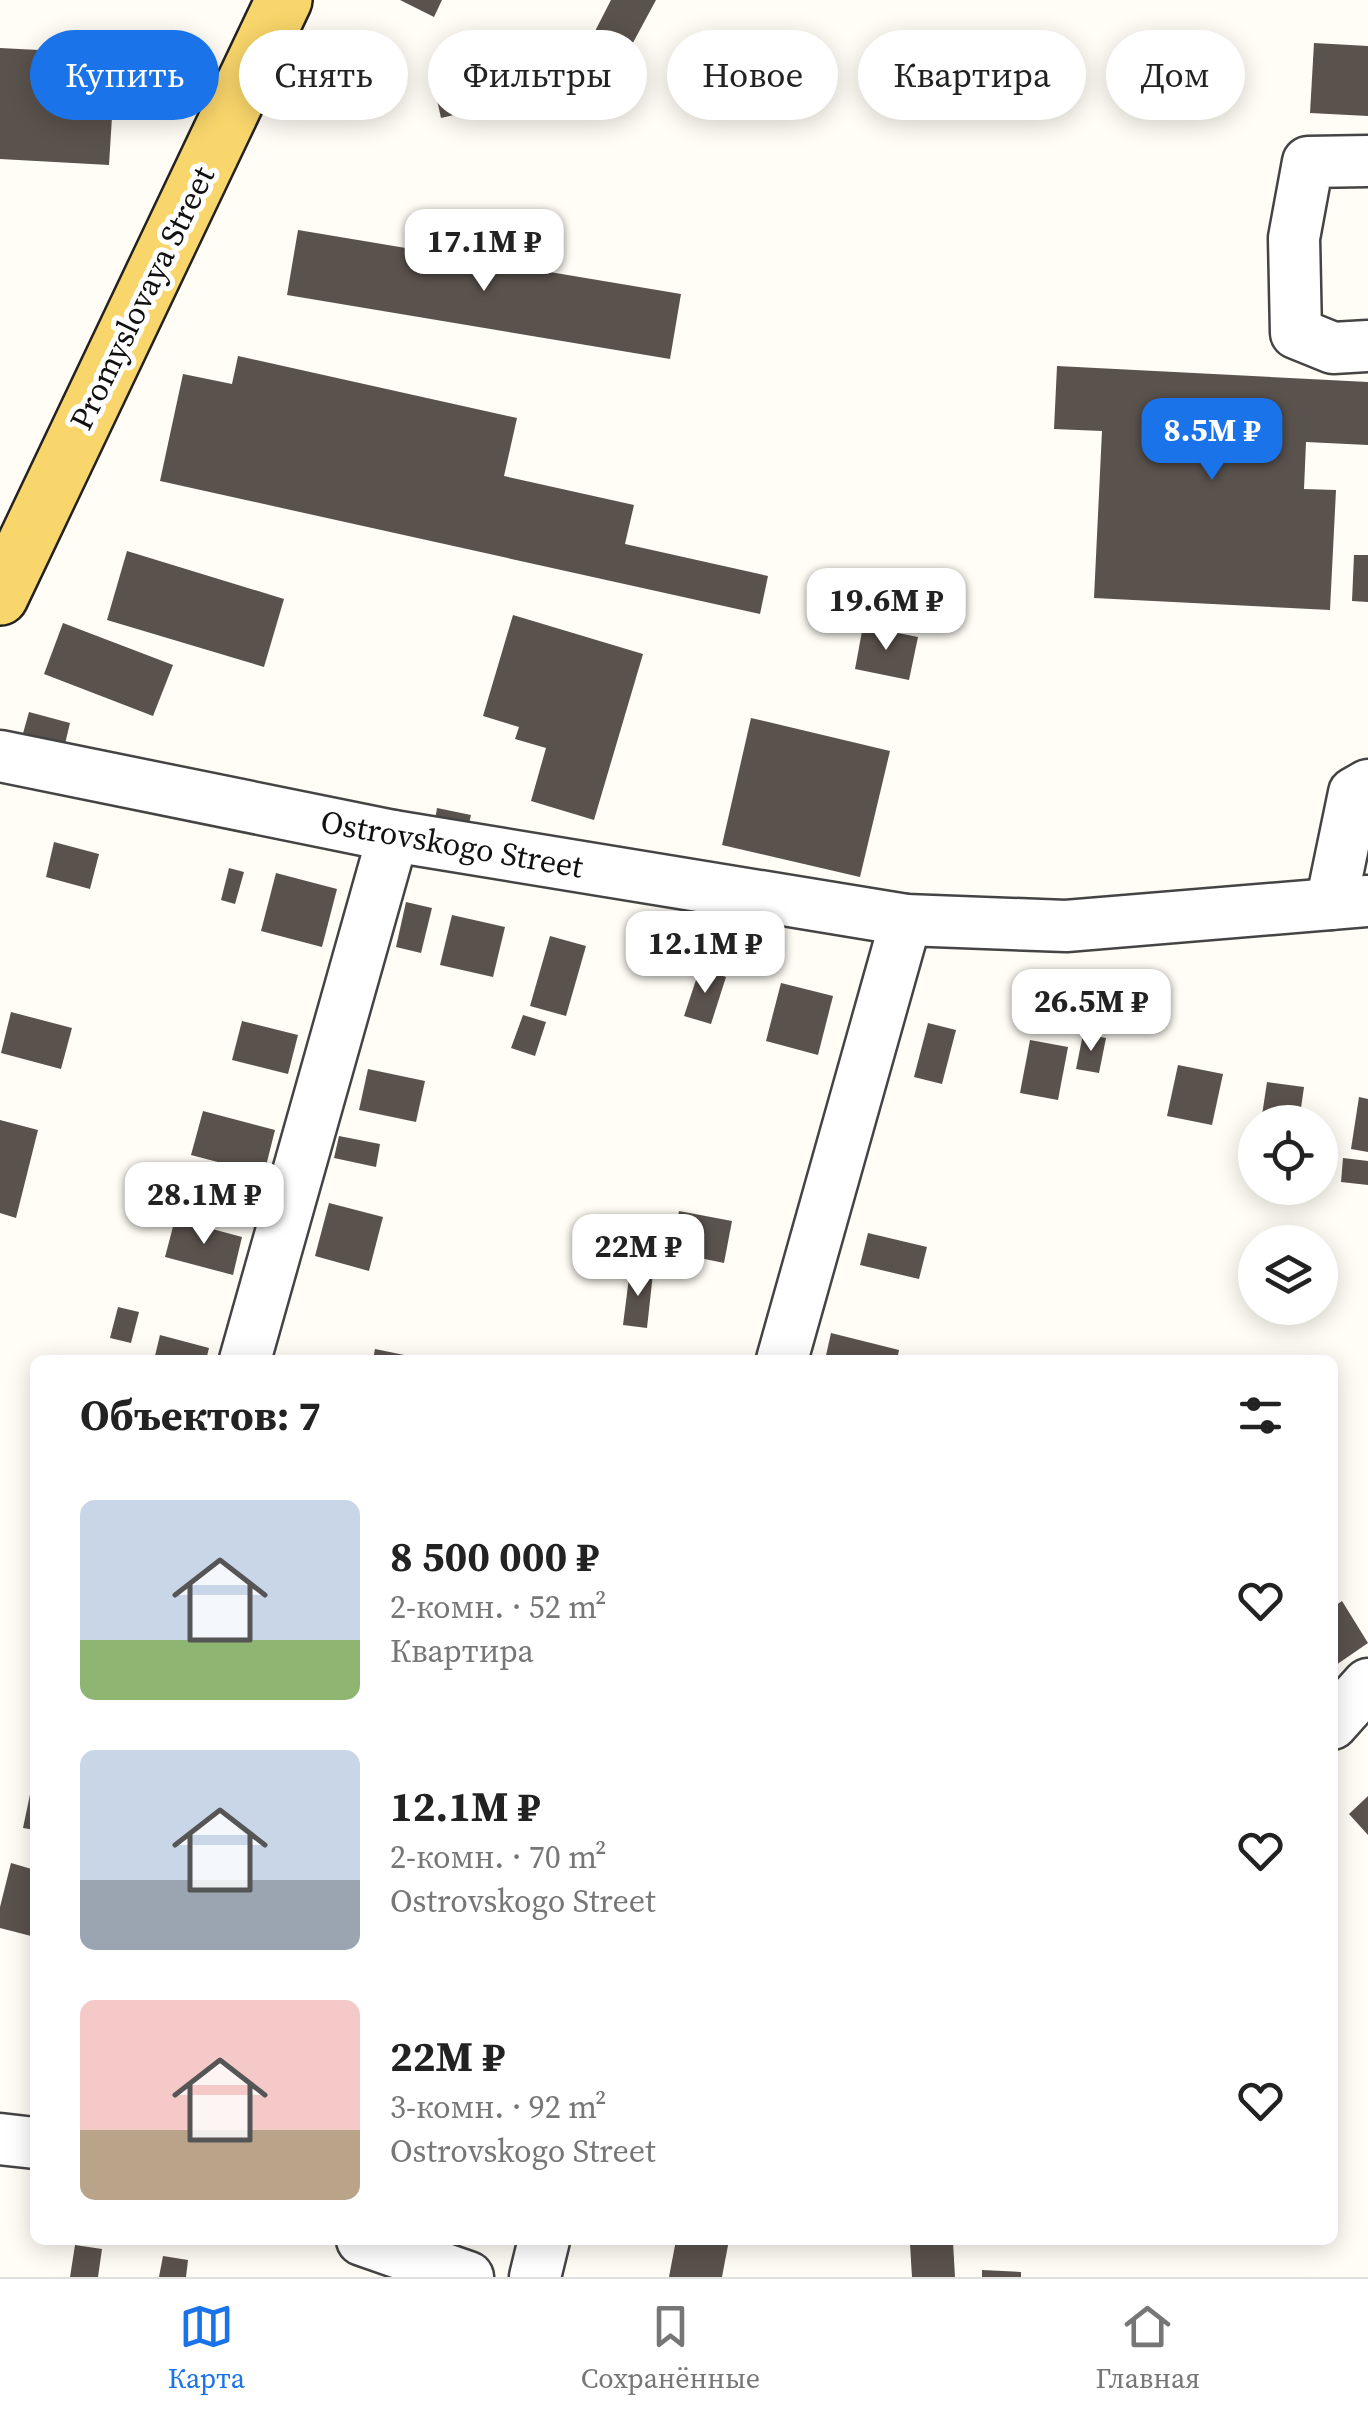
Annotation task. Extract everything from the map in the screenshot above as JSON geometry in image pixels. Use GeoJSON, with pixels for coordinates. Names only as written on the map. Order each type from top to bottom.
{"type":"FeatureCollection","features":[{"type":"Feature","properties":{"kind":"main road","name":"Promyslovaya Street"},"geometry":{"type":"LineString","coordinates":[[0,596],[284,0]]}},
{"type":"Feature","properties":{"kind":"street"},"geometry":{"type":"LineString","coordinates":[[1368,160],[1308,162],[1294,238],[1296,334],[1333,348],[1368,346]]}},
{"type":"Feature","properties":{"kind":"street","name":"Ostrovskogo Street"},"geometry":{"type":"LineString","coordinates":[[0,756],[393,836],[906,920],[1066,926],[1350,903]]}},
{"type":"Feature","properties":{"kind":"street"},"geometry":{"type":"LineString","coordinates":[[1350,903],[1354,792],[1368,785]]}},
{"type":"Feature","properties":{"kind":"street"},"geometry":{"type":"LineString","coordinates":[[246,1355],[393,836]]}},
{"type":"Feature","properties":{"kind":"street"},"geometry":{"type":"LineString","coordinates":[[783,1355],[906,920]]}},
{"type":"Feature","properties":{"kind":"street"},"geometry":{"type":"LineString","coordinates":[[1338,1717],[1368,1684]]}},
{"type":"Feature","properties":{"kind":"street"},"geometry":{"type":"LineString","coordinates":[[0,2139],[30,2142]]}},
{"type":"Feature","properties":{"kind":"street"},"geometry":{"type":"LineString","coordinates":[[535,2277],[543,2245]]}},
{"type":"Feature","properties":{"kind":"street"},"geometry":{"type":"LineString","coordinates":[[380,2255],[468,2277]]}},
{"type":"Feature","properties":{"kind":"building"},"geometry":{"type":"Polygon","coordinates":[[[400,0],[442,0],[434,17],[400,0]]]}},
{"type":"Feature","properties":{"kind":"building"},"geometry":{"type":"Polygon","coordinates":[[[611,0],[656,0],[640,30],[596,30],[611,0]]]}},
{"type":"Feature","properties":{"kind":"building"},"geometry":{"type":"Polygon","coordinates":[[[1314,43],[1368,46],[1368,116],[1310,113],[1314,43]]]}},
{"type":"Feature","properties":{"kind":"building"},"geometry":{"type":"Polygon","coordinates":[[[0,48],[30,50],[30,120],[112,120],[109,165],[0,159],[0,48]]]}},
{"type":"Feature","properties":{"kind":"building"},"geometry":{"type":"Polygon","coordinates":[[[298,230],[681,294],[670,359],[287,295],[298,230]]]}},
{"type":"Feature","properties":{"kind":"building"},"geometry":{"type":"Polygon","coordinates":[[[238,356],[517,418],[504,476],[634,505],[625,544],[768,576],[760,614],[160,481],[183,374],[232,384],[238,356]]]}},
{"type":"Feature","properties":{"kind":"building"},"geometry":{"type":"Polygon","coordinates":[[[1057,366],[1368,382],[1368,445],[1306,442],[1304,489],[1336,490],[1330,610],[1094,598],[1102,431],[1054,429],[1057,366]]]}},
{"type":"Feature","properties":{"kind":"building"},"geometry":{"type":"Polygon","coordinates":[[[127,551],[284,599],[264,667],[107,620],[127,551]]]}},
{"type":"Feature","properties":{"kind":"building"},"geometry":{"type":"Polygon","coordinates":[[[1354,555],[1368,555],[1368,602],[1352,601],[1354,555]]]}},
{"type":"Feature","properties":{"kind":"building"},"geometry":{"type":"Polygon","coordinates":[[[513,615],[643,654],[594,820],[531,801],[546,748],[515,739],[519,727],[483,716],[513,615]]]}},
{"type":"Feature","properties":{"kind":"building"},"geometry":{"type":"Polygon","coordinates":[[[63,623],[173,665],[153,716],[44,674],[63,623]]]}},
{"type":"Feature","properties":{"kind":"building"},"geometry":{"type":"Polygon","coordinates":[[[863,626],[918,637],[909,680],[855,669],[863,626]]]}},
{"type":"Feature","properties":{"kind":"building"},"geometry":{"type":"Polygon","coordinates":[[[29,712],[70,723],[64,748],[22,737],[29,712]]]}},
{"type":"Feature","properties":{"kind":"building"},"geometry":{"type":"Polygon","coordinates":[[[751,718],[890,751],[860,877],[722,845],[751,718]]]}},
{"type":"Feature","properties":{"kind":"building"},"geometry":{"type":"Polygon","coordinates":[[[437,808],[471,815],[467,833],[434,826],[437,808]]]}},
{"type":"Feature","properties":{"kind":"building"},"geometry":{"type":"Polygon","coordinates":[[[54,842],[99,854],[90,889],[46,877],[54,842]]]}},
{"type":"Feature","properties":{"kind":"building"},"geometry":{"type":"Polygon","coordinates":[[[229,868],[244,872],[235,904],[221,900],[229,868]]]}},
{"type":"Feature","properties":{"kind":"building"},"geometry":{"type":"Polygon","coordinates":[[[276,873],[337,889],[322,947],[261,931],[276,873]]]}},
{"type":"Feature","properties":{"kind":"building"},"geometry":{"type":"Polygon","coordinates":[[[406,902],[432,908],[421,953],[396,947],[406,902]]]}},
{"type":"Feature","properties":{"kind":"building"},"geometry":{"type":"Polygon","coordinates":[[[452,915],[505,927],[493,977],[440,965],[452,915]]]}},
{"type":"Feature","properties":{"kind":"building"},"geometry":{"type":"Polygon","coordinates":[[[550,936],[586,946],[566,1016],[530,1006],[550,936]]]}},
{"type":"Feature","properties":{"kind":"building"},"geometry":{"type":"Polygon","coordinates":[[[700,968],[726,977],[711,1024],[684,1016],[700,968]]]}},
{"type":"Feature","properties":{"kind":"building"},"geometry":{"type":"Polygon","coordinates":[[[781,983],[833,996],[818,1055],[766,1041],[781,983]]]}},
{"type":"Feature","properties":{"kind":"building"},"geometry":{"type":"Polygon","coordinates":[[[11,1012],[72,1028],[61,1069],[1,1053],[11,1012]]]}},
{"type":"Feature","properties":{"kind":"building"},"geometry":{"type":"Polygon","coordinates":[[[523,1015],[546,1022],[535,1056],[511,1048],[523,1015]]]}},
{"type":"Feature","properties":{"kind":"building"},"geometry":{"type":"Polygon","coordinates":[[[242,1021],[298,1035],[288,1074],[232,1060],[242,1021]]]}},
{"type":"Feature","properties":{"kind":"building"},"geometry":{"type":"Polygon","coordinates":[[[928,1023],[956,1030],[942,1084],[914,1077],[928,1023]]]}},
{"type":"Feature","properties":{"kind":"building"},"geometry":{"type":"Polygon","coordinates":[[[1083,1034],[1106,1038],[1099,1073],[1076,1069],[1083,1034]]]}},
{"type":"Feature","properties":{"kind":"building"},"geometry":{"type":"Polygon","coordinates":[[[1030,1040],[1068,1047],[1058,1100],[1020,1093],[1030,1040]]]}},
{"type":"Feature","properties":{"kind":"building"},"geometry":{"type":"Polygon","coordinates":[[[1178,1065],[1223,1074],[1212,1125],[1167,1116],[1178,1065]]]}},
{"type":"Feature","properties":{"kind":"building"},"geometry":{"type":"Polygon","coordinates":[[[368,1069],[425,1081],[416,1122],[359,1110],[368,1069]]]}},
{"type":"Feature","properties":{"kind":"building"},"geometry":{"type":"Polygon","coordinates":[[[1267,1082],[1304,1087],[1301,1105],[1264,1105],[1267,1082]]]}},
{"type":"Feature","properties":{"kind":"building"},"geometry":{"type":"Polygon","coordinates":[[[1359,1097],[1368,1099],[1368,1152],[1351,1149],[1359,1097]]]}},
{"type":"Feature","properties":{"kind":"building"},"geometry":{"type":"Polygon","coordinates":[[[203,1111],[275,1130],[264,1174],[191,1155],[203,1111]]]}},
{"type":"Feature","properties":{"kind":"building"},"geometry":{"type":"Polygon","coordinates":[[[0,1120],[38,1130],[16,1218],[0,1213],[0,1120]]]}},
{"type":"Feature","properties":{"kind":"building"},"geometry":{"type":"Polygon","coordinates":[[[339,1136],[380,1144],[376,1167],[334,1158],[339,1136]]]}},
{"type":"Feature","properties":{"kind":"building"},"geometry":{"type":"Polygon","coordinates":[[[1343,1158],[1368,1161],[1368,1185],[1341,1182],[1343,1158]]]}},
{"type":"Feature","properties":{"kind":"building"},"geometry":{"type":"Polygon","coordinates":[[[329,1203],[383,1217],[369,1271],[315,1256],[329,1203]]]}},
{"type":"Feature","properties":{"kind":"building"},"geometry":{"type":"Polygon","coordinates":[[[679,1211],[732,1221],[724,1263],[671,1252],[679,1211]]]}},
{"type":"Feature","properties":{"kind":"building"},"geometry":{"type":"Polygon","coordinates":[[[175,1219],[242,1237],[233,1275],[165,1257],[175,1219]]]}},
{"type":"Feature","properties":{"kind":"building"},"geometry":{"type":"Polygon","coordinates":[[[868,1233],[927,1247],[919,1279],[860,1265],[868,1233]]]}},
{"type":"Feature","properties":{"kind":"building"},"geometry":{"type":"Polygon","coordinates":[[[630,1270],[653,1273],[647,1328],[623,1325],[630,1270]]]}},
{"type":"Feature","properties":{"kind":"building"},"geometry":{"type":"Polygon","coordinates":[[[118,1307],[139,1312],[131,1343],[110,1338],[118,1307]]]}},
{"type":"Feature","properties":{"kind":"building"},"geometry":{"type":"Polygon","coordinates":[[[831,1333],[899,1350],[898,1355],[826,1355],[831,1333]]]}},
{"type":"Feature","properties":{"kind":"building"},"geometry":{"type":"Polygon","coordinates":[[[160,1335],[209,1348],[207,1355],[155,1355],[160,1335]]]}},
{"type":"Feature","properties":{"kind":"building"},"geometry":{"type":"Polygon","coordinates":[[[375,1349],[404,1355],[374,1355],[375,1349]]]}},
{"type":"Feature","properties":{"kind":"building"},"geometry":{"type":"Polygon","coordinates":[[[1342,1601],[1368,1643],[1338,1664],[1338,1604],[1342,1601]]]}},
{"type":"Feature","properties":{"kind":"building"},"geometry":{"type":"Polygon","coordinates":[[[30,1794],[30,1829],[23,1828],[30,1794]]]}},
{"type":"Feature","properties":{"kind":"building"},"geometry":{"type":"Polygon","coordinates":[[[1368,1796],[1368,1835],[1349,1814],[1368,1796]]]}},
{"type":"Feature","properties":{"kind":"building"},"geometry":{"type":"Polygon","coordinates":[[[11,1863],[30,1869],[30,1936],[0,1928],[0,1907],[11,1863]]]}},
{"type":"Feature","properties":{"kind":"building"},"geometry":{"type":"Polygon","coordinates":[[[75,2245],[102,2249],[98,2277],[70,2277],[75,2245]]]}},
{"type":"Feature","properties":{"kind":"building"},"geometry":{"type":"Polygon","coordinates":[[[675,2245],[728,2245],[722,2277],[669,2277],[675,2245]]]}},
{"type":"Feature","properties":{"kind":"building"},"geometry":{"type":"Polygon","coordinates":[[[910,2245],[953,2245],[955,2277],[912,2277],[910,2245]]]}},
{"type":"Feature","properties":{"kind":"building"},"geometry":{"type":"Polygon","coordinates":[[[163,2256],[188,2260],[186,2277],[159,2277],[163,2256]]]}},
{"type":"Feature","properties":{"kind":"building"},"geometry":{"type":"Polygon","coordinates":[[[982,2270],[1021,2272],[1021,2277],[982,2277],[982,2270]]]}}]}
